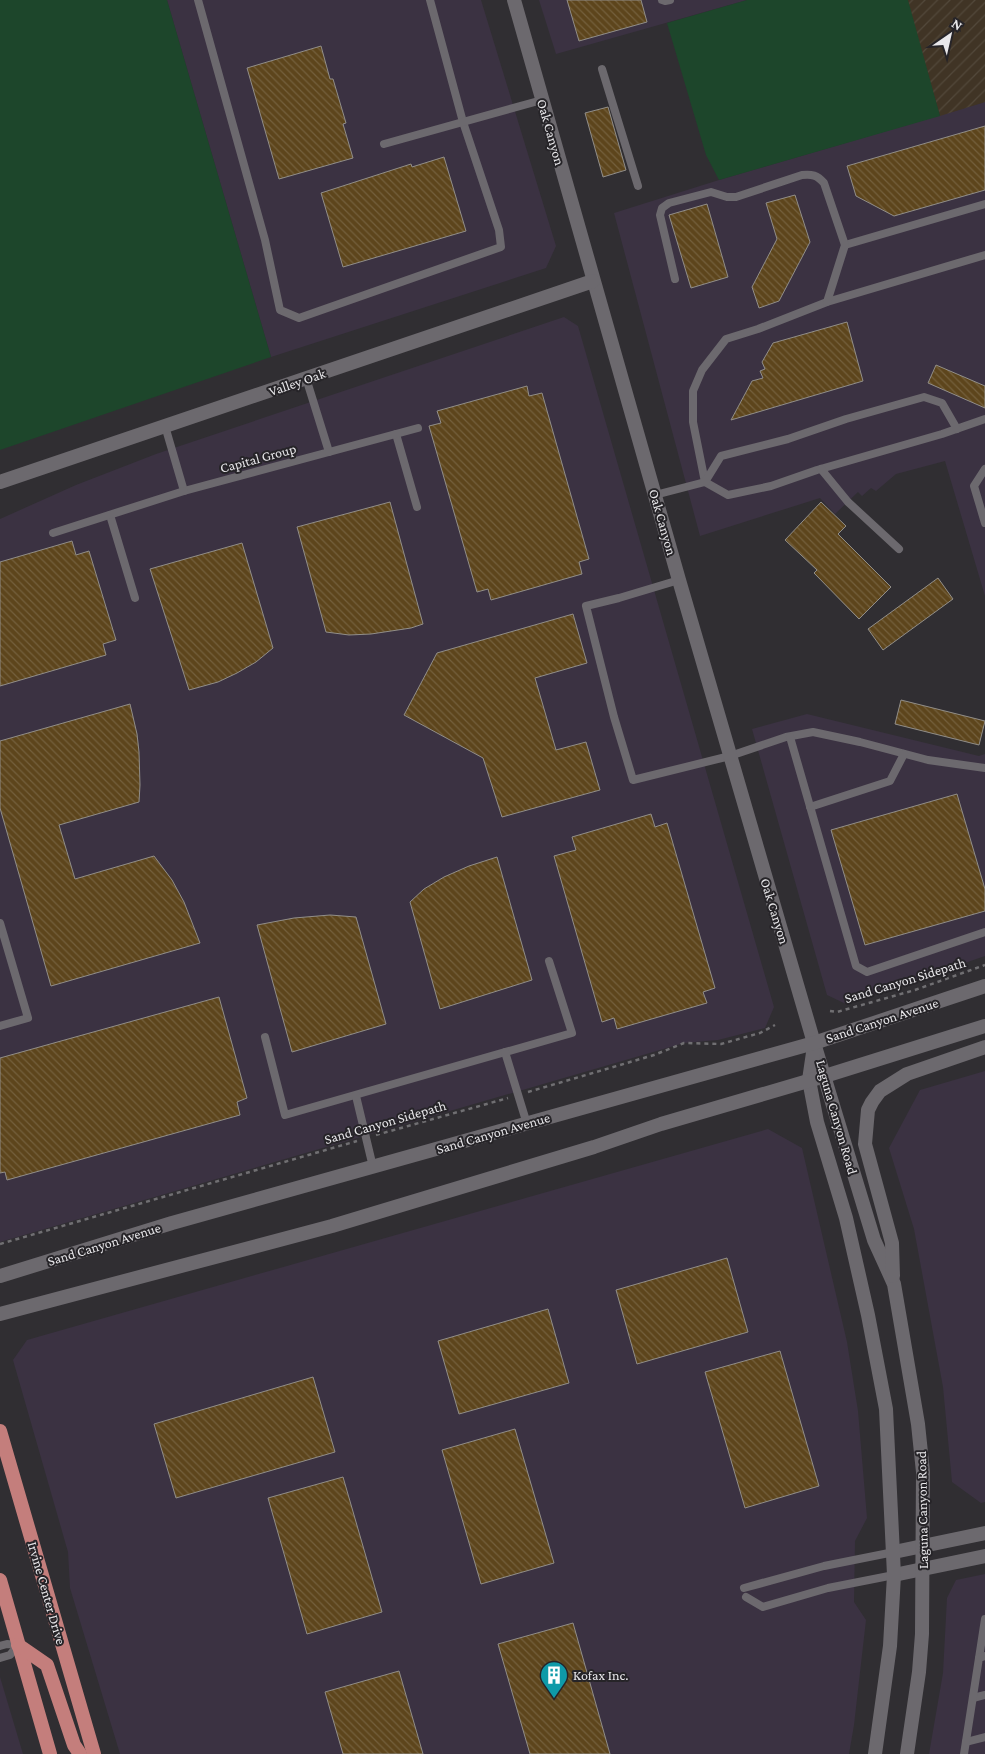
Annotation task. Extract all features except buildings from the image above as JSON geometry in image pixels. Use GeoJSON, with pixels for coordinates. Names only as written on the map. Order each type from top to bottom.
{"type":"FeatureCollection","features":[{"type":"Feature","properties":{"kind":"main road","name":"Oak Canyon"},"geometry":{"type":"LineString","coordinates":[[514,0],[679,580],[814,1043]]}},
{"type":"Feature","properties":{"kind":"main road","name":"Valley Oak"},"geometry":{"type":"LineString","coordinates":[[0,482],[593,281]]}},
{"type":"Feature","properties":{"kind":"main road","name":"Sand Canyon Avenue"},"geometry":{"type":"LineString","coordinates":[[0,1276],[172,1223],[814,1043],[985,986]]}},
{"type":"Feature","properties":{"kind":"main road"},"geometry":{"type":"LineString","coordinates":[[0,1314],[332,1226],[985,1026]]}},
{"type":"Feature","properties":{"kind":"main road","name":"Laguna Canyon Road"},"geometry":{"type":"LineString","coordinates":[[814,1043],[874,1240],[894,1284],[910,1368],[918,1424],[923,1472],[922,1634],[919,1672],[907,1754]]}},
{"type":"Feature","properties":{"kind":"main road","name":"Laguna Canyon Road"},"geometry":{"type":"LineString","coordinates":[[814,1043],[809,1080],[818,1122],[846,1218],[868,1315],[886,1410],[894,1575],[890,1646],[875,1754]]}},
{"type":"Feature","properties":{"kind":"main road"},"geometry":{"type":"LineString","coordinates":[[894,1284],[892,1243],[865,1144],[868,1110],[880,1091],[907,1074],[985,1047]]}},
{"type":"Feature","properties":{"kind":"main road","name":"Irvine Center Drive"},"geometry":{"type":"LineString","coordinates":[[0,1431],[94,1754]]}},
{"type":"Feature","properties":{"kind":"main road"},"geometry":{"type":"LineString","coordinates":[[894,1552],[985,1533]]}},
{"type":"Feature","properties":{"kind":"main road"},"geometry":{"type":"LineString","coordinates":[[894,1575],[985,1556]]}},
{"type":"Feature","properties":{"kind":"main road"},"geometry":{"type":"LineString","coordinates":[[0,1580],[50,1754]]}},
{"type":"Feature","properties":{"kind":"main road"},"geometry":{"type":"LineString","coordinates":[[18,1645],[47,1665],[74,1745],[80,1754]]}},
{"type":"Feature","properties":{"kind":"lane"},"geometry":{"type":"LineString","coordinates":[[198,0],[265,240],[280,310],[299,318],[501,247],[500,230],[462,122],[430,0]]}},
{"type":"Feature","properties":{"kind":"lane"},"geometry":{"type":"LineString","coordinates":[[662,0],[665,2],[670,0]]}},
{"type":"Feature","properties":{"kind":"lane"},"geometry":{"type":"LineString","coordinates":[[602,69],[638,186]]}},
{"type":"Feature","properties":{"kind":"lane"},"geometry":{"type":"LineString","coordinates":[[384,144],[542,100]]}},
{"type":"Feature","properties":{"kind":"lane"},"geometry":{"type":"LineString","coordinates":[[675,278],[660,215],[662,208],[669,203],[711,192],[727,197],[736,197],[802,175],[811,174],[819,177],[824,183],[845,245],[828,302]]}},
{"type":"Feature","properties":{"kind":"lane"},"geometry":{"type":"LineString","coordinates":[[845,245],[985,204]]}},
{"type":"Feature","properties":{"kind":"lane"},"geometry":{"type":"LineString","coordinates":[[985,255],[828,302],[758,329],[726,339],[702,370],[693,391],[693,422],[705,482],[728,495],[771,486],[985,419]]}},
{"type":"Feature","properties":{"kind":"lane"},"geometry":{"type":"LineString","coordinates":[[306,378],[330,452]]}},
{"type":"Feature","properties":{"kind":"lane"},"geometry":{"type":"LineString","coordinates":[[655,496],[705,482],[721,456],[788,439],[846,419],[924,397],[942,403],[957,429]]}},
{"type":"Feature","properties":{"kind":"lane"},"geometry":{"type":"LineString","coordinates":[[165,426],[184,491]]}},
{"type":"Feature","properties":{"kind":"lane","name":"Capital Group"},"geometry":{"type":"LineString","coordinates":[[53,533],[184,491],[418,428]]}},
{"type":"Feature","properties":{"kind":"lane"},"geometry":{"type":"LineString","coordinates":[[396,434],[417,507]]}},
{"type":"Feature","properties":{"kind":"lane"},"geometry":{"type":"LineString","coordinates":[[821,469],[848,502],[899,549]]}},
{"type":"Feature","properties":{"kind":"lane"},"geometry":{"type":"LineString","coordinates":[[985,469],[974,486],[985,523]]}},
{"type":"Feature","properties":{"kind":"lane"},"geometry":{"type":"LineString","coordinates":[[110,515],[135,598]]}},
{"type":"Feature","properties":{"kind":"lane"},"geometry":{"type":"LineString","coordinates":[[679,580],[586,606],[614,717],[633,780],[730,756],[790,736],[813,732],[928,760],[985,768]]}},
{"type":"Feature","properties":{"kind":"lane"},"geometry":{"type":"LineString","coordinates":[[790,736],[856,966],[867,972],[985,932]]}},
{"type":"Feature","properties":{"kind":"lane"},"geometry":{"type":"LineString","coordinates":[[810,807],[890,781],[904,754]]}},
{"type":"Feature","properties":{"kind":"lane"},"geometry":{"type":"LineString","coordinates":[[0,923],[28,1018],[0,1026]]}},
{"type":"Feature","properties":{"kind":"lane"},"geometry":{"type":"LineString","coordinates":[[265,1037],[285,1115],[572,1033],[549,961]]}},
{"type":"Feature","properties":{"kind":"lane"},"geometry":{"type":"LineString","coordinates":[[505,1052],[526,1124]]}},
{"type":"Feature","properties":{"kind":"lane"},"geometry":{"type":"LineString","coordinates":[[356,1096],[373,1167]]}},
{"type":"Feature","properties":{"kind":"lane"},"geometry":{"type":"LineString","coordinates":[[744,1588],[824,1566],[894,1552]]}},
{"type":"Feature","properties":{"kind":"lane"},"geometry":{"type":"LineString","coordinates":[[746,1597],[764,1607],[828,1588],[894,1575]]}},
{"type":"Feature","properties":{"kind":"lane"},"geometry":{"type":"LineString","coordinates":[[964,1754],[982,1657],[985,1619]]}},
{"type":"Feature","properties":{"kind":"lane"},"geometry":{"type":"LineString","coordinates":[[0,1646],[7,1644],[18,1645]]}},
{"type":"Feature","properties":{"kind":"lane"},"geometry":{"type":"LineString","coordinates":[[0,1658],[10,1655],[18,1645]]}},
{"type":"Feature","properties":{"kind":"lane"},"geometry":{"type":"LineString","coordinates":[[974,1698],[985,1695]]}},
{"type":"Feature","properties":{"kind":"lane"},"geometry":{"type":"LineString","coordinates":[[966,1742],[985,1737]]}},
{"type":"Feature","properties":{"kind":"path","name":"Sand Canyon Sidepath"},"geometry":{"type":"LineString","coordinates":[[830,1011],[837,1012],[915,990],[985,965]]}},
{"type":"Feature","properties":{"kind":"path","name":"Sand Canyon Sidepath"},"geometry":{"type":"LineString","coordinates":[[0,1244],[518,1095],[654,1055],[684,1043],[721,1044],[760,1033],[775,1025]]}},
{"type":"Feature","properties":{"kind":"shaded area"},"geometry":{"type":"Polygon","coordinates":[[[167,0],[481,0],[556,246],[546,268],[271,357],[167,0]]]}},
{"type":"Feature","properties":{"kind":"shaded area"},"geometry":{"type":"Polygon","coordinates":[[[539,0],[747,0],[556,54],[539,0]]]}},
{"type":"Feature","properties":{"kind":"shaded area"},"geometry":{"type":"Polygon","coordinates":[[[906,0],[985,0],[985,102],[940,116],[906,0]]]}},
{"type":"Feature","properties":{"kind":"shaded area"},"geometry":{"type":"Polygon","coordinates":[[[985,102],[985,596],[945,461],[896,474],[876,491],[871,488],[862,496],[858,492],[835,514],[820,498],[700,536],[614,213],[719,180],[985,102]]]}},
{"type":"Feature","properties":{"kind":"shaded area"},"geometry":{"type":"Polygon","coordinates":[[[564,317],[578,326],[774,1007],[765,1028],[718,1040],[684,1043],[0,1242],[0,519],[76,485],[156,454],[564,317]]]}},
{"type":"Feature","properties":{"kind":"shaded area"},"geometry":{"type":"Polygon","coordinates":[[[807,714],[979,756],[985,754],[985,956],[846,1004],[827,995],[752,729],[807,714]]]}},
{"type":"Feature","properties":{"kind":"shaded area"},"geometry":{"type":"Polygon","coordinates":[[[985,1071],[985,1502],[981,1503],[952,1482],[943,1387],[914,1229],[889,1148],[920,1090],[985,1071]]]}},
{"type":"Feature","properties":{"kind":"shaded area"},"geometry":{"type":"Polygon","coordinates":[[[768,1129],[802,1148],[847,1342],[858,1411],[867,1518],[855,1541],[854,1602],[866,1620],[849,1754],[120,1754],[70,1588],[68,1552],[13,1360],[27,1340],[768,1129]]]}},
{"type":"Feature","properties":{"kind":"shaded area"},"geometry":{"type":"Polygon","coordinates":[[[985,1574],[985,1754],[929,1754],[943,1673],[947,1598],[956,1580],[985,1574]]]}},
{"type":"Feature","properties":{"kind":"shaded area"},"geometry":{"type":"Polygon","coordinates":[[[0,1677],[23,1754],[0,1754],[0,1677]]]}},
{"type":"Feature","properties":{"kind":"green space"},"geometry":{"type":"Polygon","coordinates":[[[0,0],[167,0],[271,357],[0,450],[0,0]]]}},
{"type":"Feature","properties":{"kind":"green space"},"geometry":{"type":"Polygon","coordinates":[[[747,0],[908,0],[940,116],[719,180],[706,155],[667,23],[747,0]]]}},
{"type":"Feature","properties":{"kind":"place","name":"Kofax Inc."},"geometry":{"type":"Point","coordinates":[554,1699]}}]}
